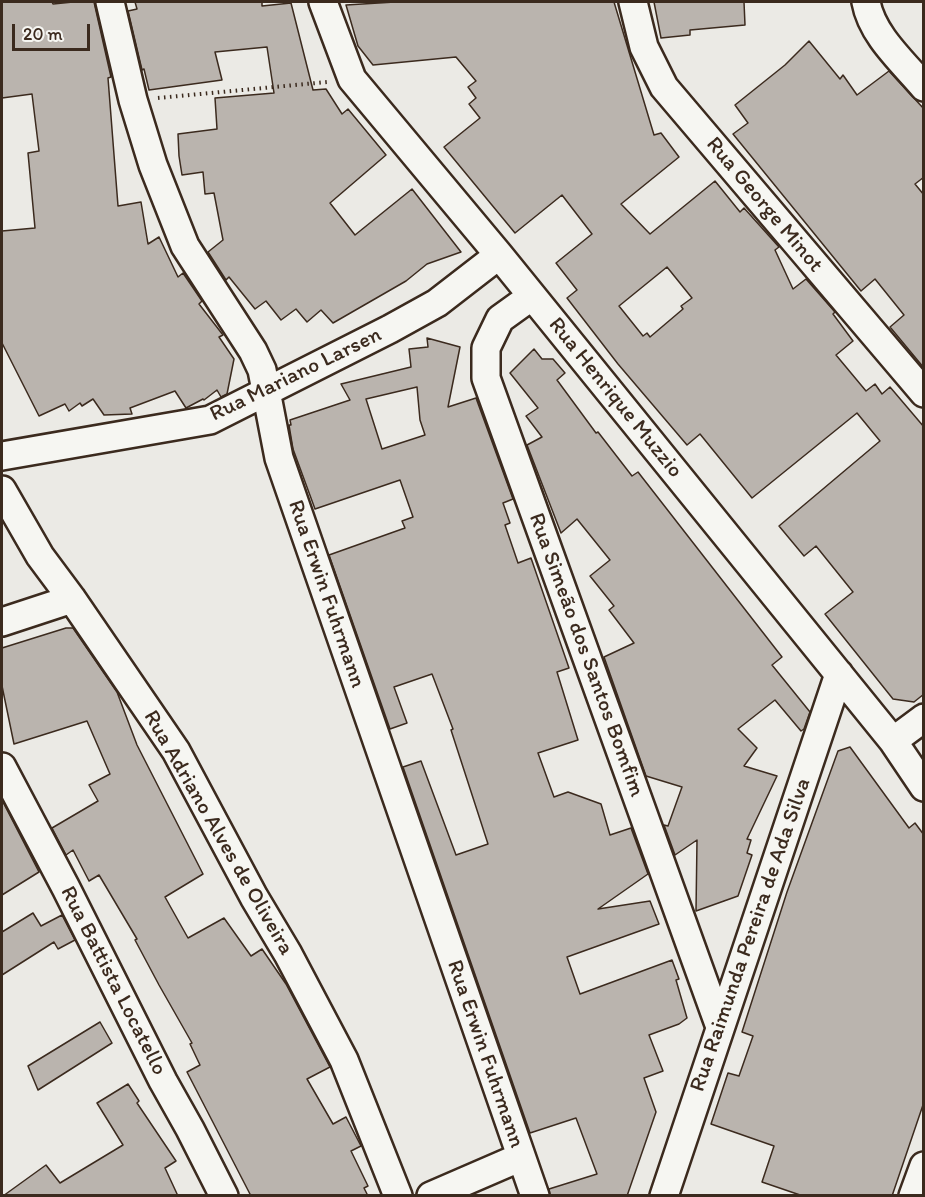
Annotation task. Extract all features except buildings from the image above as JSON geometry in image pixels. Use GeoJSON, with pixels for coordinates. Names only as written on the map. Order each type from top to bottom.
{"type":"FeatureCollection","features":[{"type":"Feature","properties":{"kind":"street","name":"Rua Erwin Fuhrmann"},"geometry":{"type":"LineString","coordinates":[[110,2],[133,100],[153,165],[185,246],[253,351],[262,370],[279,458],[535,1196]]}},
{"type":"Feature","properties":{"kind":"street","name":"Rua Henrique Muzzio"},"geometry":{"type":"LineString","coordinates":[[323,2],[352,79],[499,255],[839,674],[893,741],[924,787]]}},
{"type":"Feature","properties":{"kind":"street","name":"Rua George Minot"},"geometry":{"type":"LineString","coordinates":[[633,2],[644,47],[664,87],[924,393]]}},
{"type":"Feature","properties":{"kind":"street"},"geometry":{"type":"LineString","coordinates":[[866,2],[868,14],[876,29],[924,87]]}},
{"type":"Feature","properties":{"kind":"street","name":"Rua Mariano Larsen"},"geometry":{"type":"LineString","coordinates":[[2,456],[210,420],[265,390],[390,329],[436,303],[499,255]]}},
{"type":"Feature","properties":{"kind":"street","name":"Rua Simeão dos Santos Bomfim"},"geometry":{"type":"LineString","coordinates":[[532,296],[500,320],[486,348],[486,378],[720,1027]]}},
{"type":"Feature","properties":{"kind":"street","name":"Rua Adriano Alves de Oliveira"},"geometry":{"type":"LineString","coordinates":[[2,490],[40,556],[176,751],[344,1060],[398,1196]]}},
{"type":"Feature","properties":{"kind":"street"},"geometry":{"type":"LineString","coordinates":[[2,622],[72,599]]}},
{"type":"Feature","properties":{"kind":"street","name":"Rua Raimunda Pereira de Ada Silva"},"geometry":{"type":"LineString","coordinates":[[664,1196],[839,674]]}},
{"type":"Feature","properties":{"kind":"street"},"geometry":{"type":"LineString","coordinates":[[893,741],[924,718]]}},
{"type":"Feature","properties":{"kind":"street","name":"Rua Battista Locatello"},"geometry":{"type":"LineString","coordinates":[[2,767],[224,1196]]}},
{"type":"Feature","properties":{"kind":"street"},"geometry":{"type":"LineString","coordinates":[[431,1196],[521,1157]]}},
{"type":"Feature","properties":{"kind":"street"},"geometry":{"type":"LineString","coordinates":[[913,1196],[924,1166]]}},
{"type":"Feature","properties":{"kind":"path"},"geometry":{"type":"LineString","coordinates":[[133,100],[352,79]]}}]}
